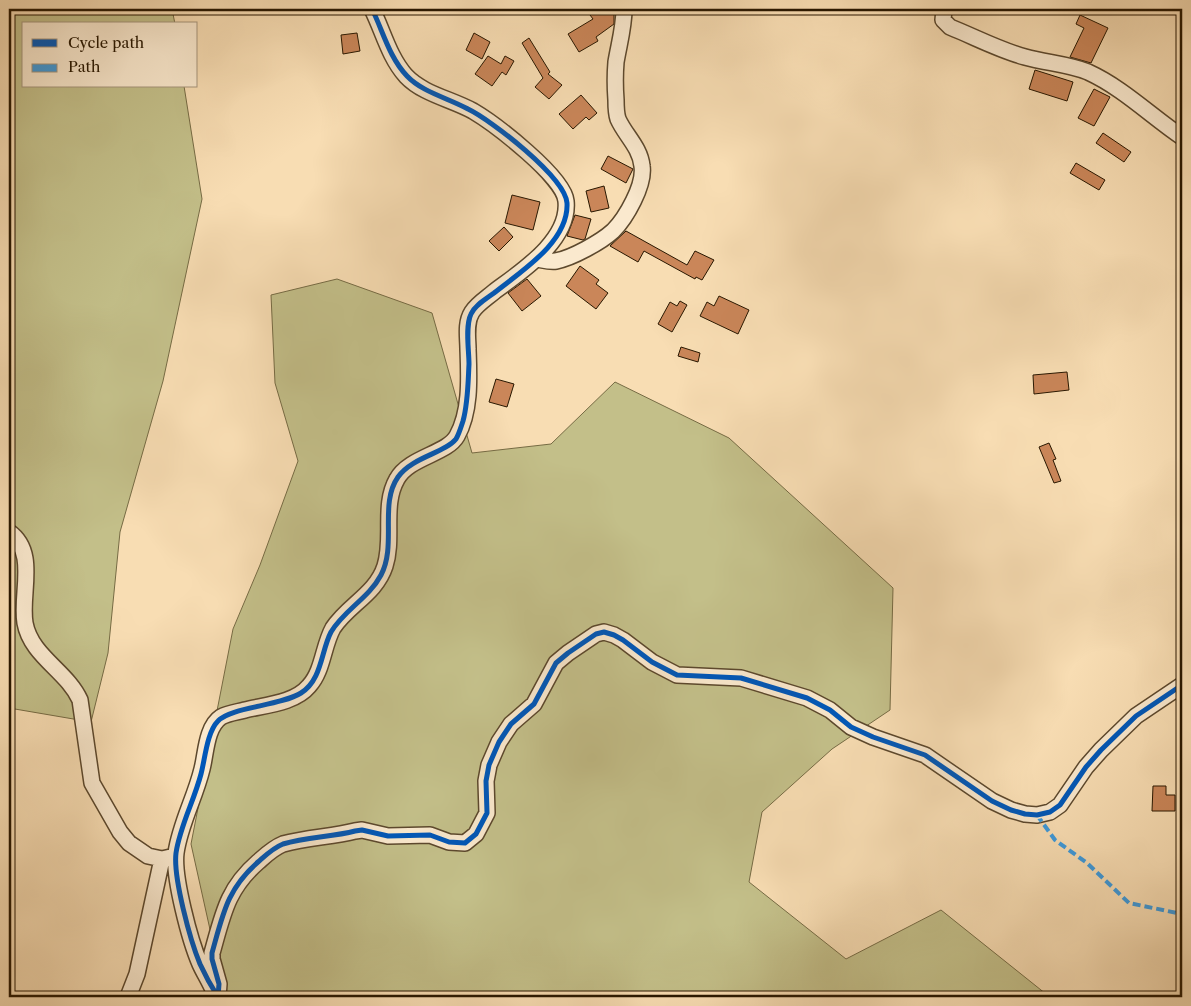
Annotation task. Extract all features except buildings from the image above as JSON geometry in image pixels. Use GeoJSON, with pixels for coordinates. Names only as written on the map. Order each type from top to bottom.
{"type":"FeatureCollection","features":[{"type":"Feature","properties":{"kind":"street"},"geometry":{"type":"LineString","coordinates":[[128,997],[137,974],[169,858],[194,797],[214,725],[223,716],[277,703],[300,694],[311,684],[316,676],[333,629],[380,579],[389,551],[390,499],[397,479],[408,467],[454,441],[459,431],[467,400],[468,328],[470,316],[478,304],[537,259],[552,242],[565,217],[567,203],[564,191],[541,165],[483,118],[418,85],[408,77],[397,65],[372,9]]}},
{"type":"Feature","properties":{"kind":"street"},"geometry":{"type":"LineString","coordinates":[[537,259],[560,260],[579,253],[614,231],[640,186],[642,174],[640,157],[618,118],[616,102],[616,61],[622,38],[624,9]]}},
{"type":"Feature","properties":{"kind":"street"},"geometry":{"type":"LineString","coordinates":[[944,9],[943,20],[950,27],[1010,53],[1040,61],[1066,65],[1100,78],[1131,98],[1182,137]]}},
{"type":"Feature","properties":{"kind":"street"},"geometry":{"type":"LineString","coordinates":[[9,532],[18,540],[25,553],[25,623],[32,642],[68,680],[80,700],[92,783],[120,832],[129,843],[148,856],[169,858]]}},
{"type":"Feature","properties":{"kind":"street"},"geometry":{"type":"LineString","coordinates":[[218,997],[219,984],[212,953],[225,907],[237,884],[251,868],[276,847],[362,830],[388,836],[430,835],[449,842],[465,844],[476,834],[487,813],[486,781],[489,764],[499,742],[511,724],[534,704],[556,663],[568,652],[596,634],[604,632],[614,635],[652,662],[677,675],[741,678],[807,698],[830,710],[852,727],[873,737],[925,755],[992,801],[1025,814],[1037,815],[1050,812],[1060,805],[1086,767],[1136,716],[1182,685]]}},
{"type":"Feature","properties":{"kind":"street"},"geometry":{"type":"LineString","coordinates":[[169,858],[177,878],[199,962],[218,997]]}},
{"type":"Feature","properties":{"kind":"shaded area"},"geometry":{"type":"Polygon","coordinates":[[[9,9],[172,9],[175,22],[22,22],[22,88],[184,88],[202,199],[163,381],[120,532],[108,653],[91,722],[9,708],[9,9]]]}},
{"type":"Feature","properties":{"kind":"shaded area"},"geometry":{"type":"Polygon","coordinates":[[[337,279],[432,313],[472,453],[551,444],[615,382],[729,438],[893,588],[890,710],[832,749],[762,812],[749,882],[846,959],[941,910],[1046,994],[1054,997],[225,997],[191,844],[233,629],[260,565],[298,461],[275,383],[271,295],[337,279]]]}},
{"type":"Feature","properties":{"kind":"marked path"},"geometry":{"type":"LineString","coordinates":[[1037,815],[1055,840],[1087,863],[1129,903],[1182,914]]}},
{"type":"Feature","properties":{"kind":"cycle path"},"geometry":{"type":"LineString","coordinates":[[218,997],[200,964],[192,940],[183,908],[176,864],[178,843],[198,784],[211,732],[218,721],[224,716],[292,697],[301,693],[313,681],[331,632],[336,624],[370,591],[381,575],[388,551],[390,499],[392,488],[398,477],[411,465],[451,444],[458,435],[465,414],[467,400],[468,332],[471,314],[481,302],[517,276],[541,255],[560,231],[566,217],[567,203],[563,192],[554,179],[525,150],[479,115],[428,91],[407,76],[395,61],[372,9]]}},
{"type":"Feature","properties":{"kind":"cycle path"},"geometry":{"type":"LineString","coordinates":[[218,997],[219,984],[212,953],[219,926],[239,882],[258,862],[283,844],[362,830],[388,836],[430,835],[449,842],[465,843],[476,834],[487,813],[486,781],[489,765],[499,742],[511,724],[534,704],[556,663],[596,634],[604,632],[614,635],[652,662],[677,675],[741,678],[807,698],[830,710],[851,727],[873,737],[925,755],[992,801],[1025,814],[1037,815],[1050,812],[1060,805],[1086,767],[1101,750],[1136,716],[1182,685]]}}]}
